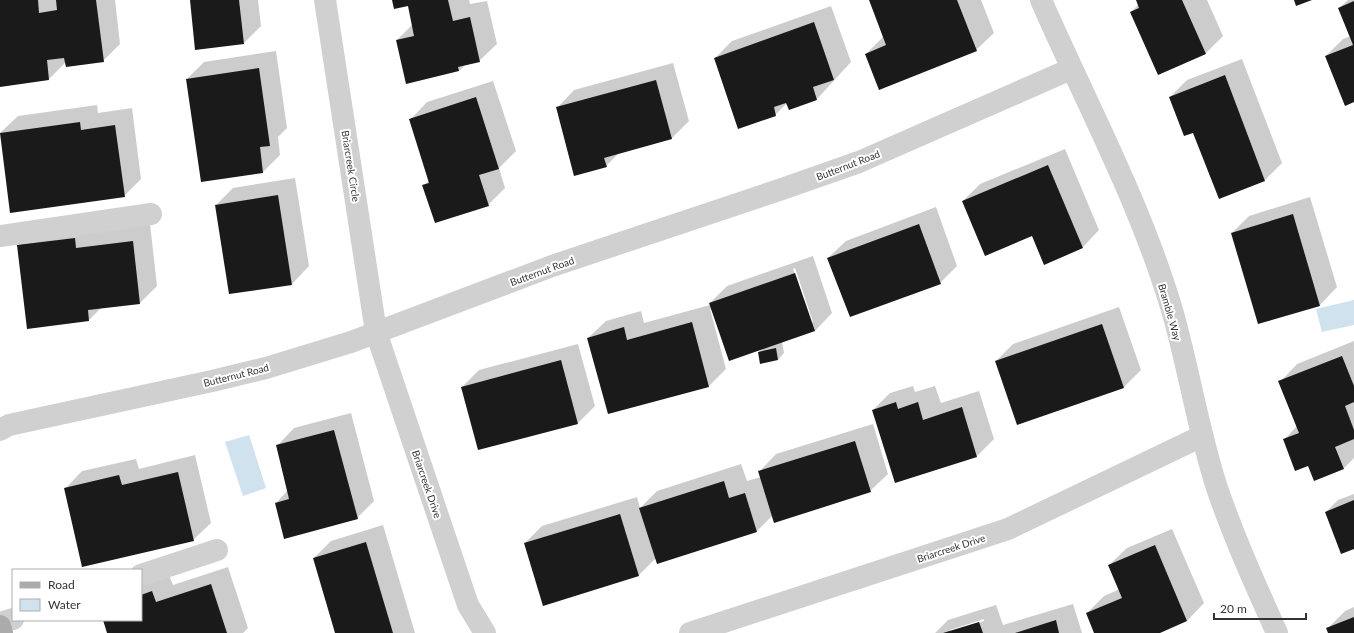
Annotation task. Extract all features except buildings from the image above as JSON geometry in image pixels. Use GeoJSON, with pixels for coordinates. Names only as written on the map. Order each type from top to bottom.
{"type":"FeatureCollection","features":[{"type":"Feature","properties":{"kind":"main road"},"geometry":{"type":"LineString","coordinates":[[0,626],[2,633]]}},
{"type":"Feature","properties":{"kind":"street","name":"Briarcreek Circle"},"geometry":{"type":"LineString","coordinates":[[325,0],[376,332]]}},
{"type":"Feature","properties":{"kind":"street","name":"Bramble Way"},"geometry":{"type":"LineString","coordinates":[[1041,0],[1135,208],[1172,310],[1202,436],[1218,489],[1252,576],[1278,633]]}},
{"type":"Feature","properties":{"kind":"street","name":"Butternut Road"},"geometry":{"type":"LineString","coordinates":[[0,430],[9,425],[266,368],[351,342],[552,266],[859,162],[1071,69]]}},
{"type":"Feature","properties":{"kind":"street"},"geometry":{"type":"LineString","coordinates":[[0,236],[151,214]]}},
{"type":"Feature","properties":{"kind":"street","name":"Briarcreek Drive"},"geometry":{"type":"LineString","coordinates":[[376,332],[468,605],[485,633]]}},
{"type":"Feature","properties":{"kind":"street","name":"Briarcreek Drive"},"geometry":{"type":"LineString","coordinates":[[690,633],[1008,529],[1202,436]]}},
{"type":"Feature","properties":{"kind":"street"},"geometry":{"type":"LineString","coordinates":[[142,575],[217,550]]}},
{"type":"Feature","properties":{"kind":"street"},"geometry":{"type":"LineString","coordinates":[[0,623],[12,619]]}},
{"type":"Feature","properties":{"kind":"water"},"geometry":{"type":"Polygon","coordinates":[[[1354,300],[1354,325],[1322,332],[1316,309],[1354,300]]]}},
{"type":"Feature","properties":{"kind":"water"},"geometry":{"type":"Polygon","coordinates":[[[249,435],[266,488],[243,496],[225,442],[249,435]]]}}]}
